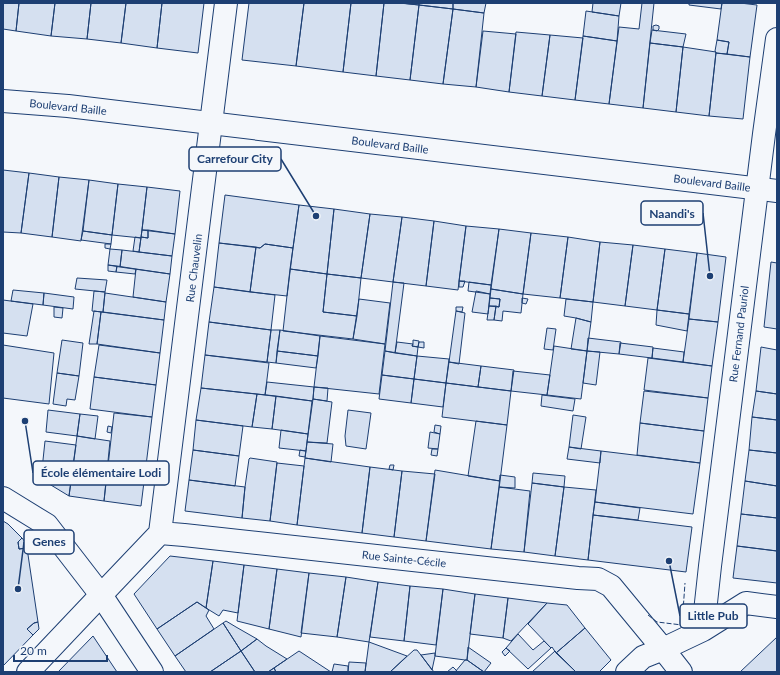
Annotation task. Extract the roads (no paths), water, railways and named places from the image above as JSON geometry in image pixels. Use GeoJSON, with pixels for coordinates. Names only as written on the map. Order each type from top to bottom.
{"type":"FeatureCollection","features":[{"type":"Feature","properties":{"kind":"street","name":"Rue Chauvelin"},"geometry":{"type":"LineString","coordinates":[[160,533],[226,3]]}},
{"type":"Feature","properties":{"kind":"street","name":"Rue Fernand Pauriol"},"geometry":{"type":"LineString","coordinates":[[704,630],[710,566],[767,190],[777,39]]}},
{"type":"Feature","properties":{"kind":"street","name":"Boulevard Baille"},"geometry":{"type":"LineString","coordinates":[[3,101],[68,106],[767,190]]}},
{"type":"Feature","properties":{"kind":"street"},"geometry":{"type":"LineString","coordinates":[[3,498],[47,525],[101,595],[152,672]]}},
{"type":"Feature","properties":{"kind":"street"},"geometry":{"type":"LineString","coordinates":[[30,671],[160,533]]}},
{"type":"Feature","properties":{"kind":"street","name":"Rue Sainte-Cécile"},"geometry":{"type":"LineString","coordinates":[[160,533],[598,579],[611,586],[681,672]]}},
{"type":"Feature","properties":{"kind":"street"},"geometry":{"type":"LineString","coordinates":[[627,672],[643,657],[704,630],[746,603],[777,606]]}},
{"type":"Feature","properties":{"kind":"place","name":"Carrefour City"},"geometry":{"type":"Point","coordinates":[316,216]}},
{"type":"Feature","properties":{"kind":"place","name":"Naandi's"},"geometry":{"type":"Point","coordinates":[710,276]}},
{"type":"Feature","properties":{"kind":"place","name":"École élémentaire Lodi"},"geometry":{"type":"Point","coordinates":[25,421]}},
{"type":"Feature","properties":{"kind":"place","name":"Little Pub"},"geometry":{"type":"Point","coordinates":[669,561]}},
{"type":"Feature","properties":{"kind":"place","name":"Genes"},"geometry":{"type":"Point","coordinates":[18,589]}}]}
